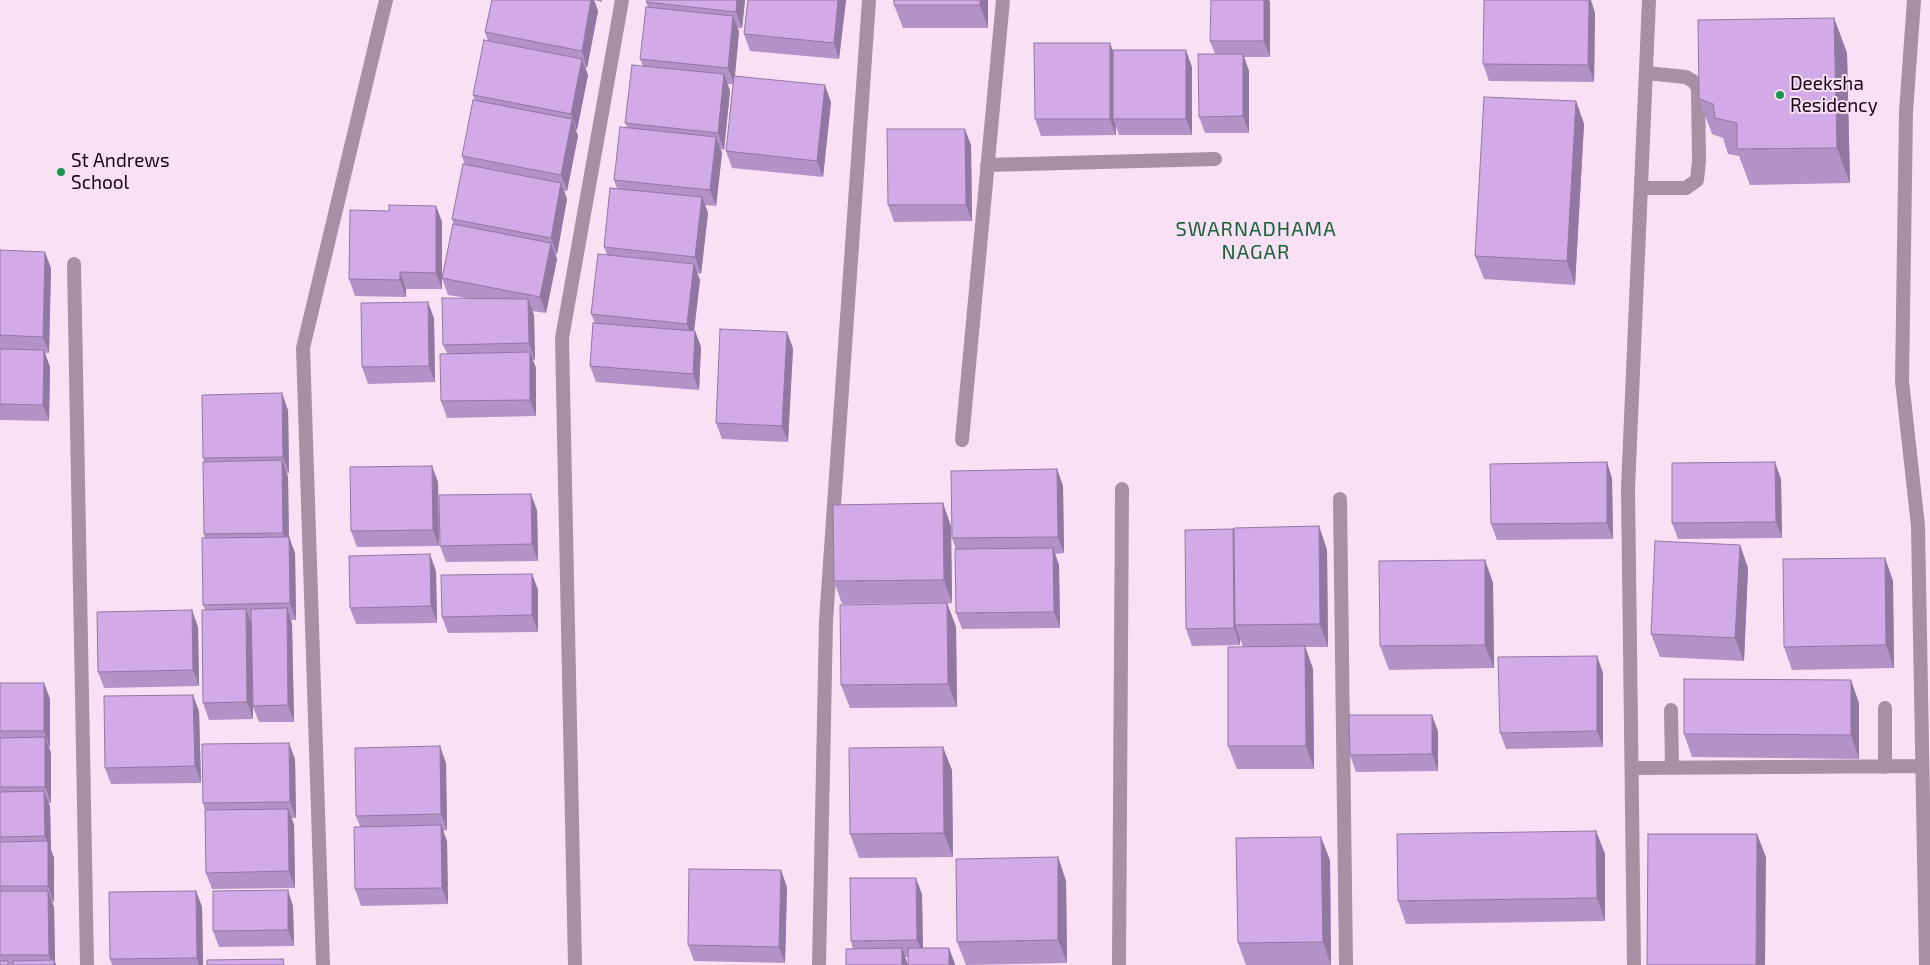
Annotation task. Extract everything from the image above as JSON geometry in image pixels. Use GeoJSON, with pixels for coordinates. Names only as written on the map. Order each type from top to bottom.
{"type":"FeatureCollection","features":[{"type":"Feature","properties":{"kind":"street"},"geometry":{"type":"LineString","coordinates":[[324,965],[303,348],[386,0]]}},
{"type":"Feature","properties":{"kind":"street"},"geometry":{"type":"LineString","coordinates":[[575,965],[562,338],[622,0]]}},
{"type":"Feature","properties":{"kind":"street"},"geometry":{"type":"LineString","coordinates":[[820,965],[826,621],[869,0]]}},
{"type":"Feature","properties":{"kind":"street"},"geometry":{"type":"LineString","coordinates":[[962,440],[1003,0]]}},
{"type":"Feature","properties":{"kind":"street"},"geometry":{"type":"LineString","coordinates":[[1634,965],[1628,488],[1649,0]]}},
{"type":"Feature","properties":{"kind":"street"},"geometry":{"type":"LineString","coordinates":[[1914,0],[1906,112],[1902,382],[1918,526],[1926,965]]}},
{"type":"Feature","properties":{"kind":"street"},"geometry":{"type":"LineString","coordinates":[[1642,188],[1686,188],[1697,180],[1699,161],[1698,88],[1693,81],[1686,77],[1646,72]]}},
{"type":"Feature","properties":{"kind":"street"},"geometry":{"type":"LineString","coordinates":[[987,166],[1215,159]]}},
{"type":"Feature","properties":{"kind":"street"},"geometry":{"type":"LineString","coordinates":[[74,264],[87,965]]}},
{"type":"Feature","properties":{"kind":"street"},"geometry":{"type":"LineString","coordinates":[[1119,965],[1122,489]]}},
{"type":"Feature","properties":{"kind":"street"},"geometry":{"type":"LineString","coordinates":[[1340,499],[1346,965]]}},
{"type":"Feature","properties":{"kind":"street"},"geometry":{"type":"LineString","coordinates":[[1885,708],[1886,767]]}},
{"type":"Feature","properties":{"kind":"street"},"geometry":{"type":"LineString","coordinates":[[1671,710],[1672,768]]}},
{"type":"Feature","properties":{"kind":"street"},"geometry":{"type":"LineString","coordinates":[[1632,768],[1922,766]]}},
{"type":"Feature","properties":{"kind":"building"},"geometry":{"type":"Polygon","coordinates":[[[492,0],[591,0],[582,51],[485,32],[492,0]]]}},
{"type":"Feature","properties":{"kind":"building"},"geometry":{"type":"Polygon","coordinates":[[[647,0],[737,0],[736,12],[646,2],[647,0]]]}},
{"type":"Feature","properties":{"kind":"building"},"geometry":{"type":"Polygon","coordinates":[[[748,0],[838,0],[834,43],[744,34],[748,0]]]}},
{"type":"Feature","properties":{"kind":"building"},"geometry":{"type":"Polygon","coordinates":[[[894,0],[980,0],[980,5],[894,5],[894,0]]]}},
{"type":"Feature","properties":{"kind":"building"},"geometry":{"type":"Polygon","coordinates":[[[1211,0],[1264,0],[1264,41],[1210,41],[1211,0]]]}},
{"type":"Feature","properties":{"kind":"building"},"geometry":{"type":"Polygon","coordinates":[[[1484,0],[1589,0],[1588,65],[1483,64],[1484,0]]]}},
{"type":"Feature","properties":{"kind":"building"},"geometry":{"type":"Polygon","coordinates":[[[646,7],[733,16],[728,68],[640,59],[646,7]]]}},
{"type":"Feature","properties":{"kind":"building","name":"Deeksha Residency"},"geometry":{"type":"Polygon","coordinates":[[[1834,18],[1837,148],[1737,149],[1737,123],[1715,118],[1713,104],[1699,99],[1698,20],[1834,18]]]}},
{"type":"Feature","properties":{"kind":"building"},"geometry":{"type":"Polygon","coordinates":[[[484,40],[582,59],[571,114],[473,95],[484,40]]]}},
{"type":"Feature","properties":{"kind":"building"},"geometry":{"type":"Polygon","coordinates":[[[1034,43],[1110,43],[1110,119],[1035,119],[1034,43]]]}},
{"type":"Feature","properties":{"kind":"building"},"geometry":{"type":"Polygon","coordinates":[[[1113,50],[1186,50],[1186,119],[1113,119],[1113,50]]]}},
{"type":"Feature","properties":{"kind":"building"},"geometry":{"type":"Polygon","coordinates":[[[1198,54],[1243,54],[1243,116],[1199,117],[1198,54]]]}},
{"type":"Feature","properties":{"kind":"building"},"geometry":{"type":"Polygon","coordinates":[[[632,65],[724,74],[718,133],[625,123],[632,65]]]}},
{"type":"Feature","properties":{"kind":"building"},"geometry":{"type":"Polygon","coordinates":[[[734,76],[825,85],[817,161],[726,151],[734,76]]]}},
{"type":"Feature","properties":{"kind":"building"},"geometry":{"type":"Polygon","coordinates":[[[1484,97],[1576,101],[1567,261],[1475,256],[1484,97]]]}},
{"type":"Feature","properties":{"kind":"building"},"geometry":{"type":"Polygon","coordinates":[[[473,100],[572,119],[561,175],[462,156],[473,100]]]}},
{"type":"Feature","properties":{"kind":"building"},"geometry":{"type":"Polygon","coordinates":[[[620,127],[716,137],[710,190],[614,180],[620,127]]]}},
{"type":"Feature","properties":{"kind":"building"},"geometry":{"type":"Polygon","coordinates":[[[887,129],[965,129],[966,205],[888,205],[887,129]]]}},
{"type":"Feature","properties":{"kind":"building"},"geometry":{"type":"Polygon","coordinates":[[[463,164],[561,183],[551,238],[452,219],[463,164]]]}},
{"type":"Feature","properties":{"kind":"building"},"geometry":{"type":"Polygon","coordinates":[[[610,188],[702,197],[695,257],[604,247],[610,188]]]}},
{"type":"Feature","properties":{"kind":"building"},"geometry":{"type":"Polygon","coordinates":[[[389,205],[436,206],[436,273],[400,272],[400,280],[349,279],[350,210],[389,211],[389,205]]]}},
{"type":"Feature","properties":{"kind":"building"},"geometry":{"type":"Polygon","coordinates":[[[453,224],[551,243],[540,297],[442,278],[453,224]]]}},
{"type":"Feature","properties":{"kind":"building"},"geometry":{"type":"Polygon","coordinates":[[[0,250],[45,252],[43,337],[0,335],[0,250]]]}},
{"type":"Feature","properties":{"kind":"building"},"geometry":{"type":"Polygon","coordinates":[[[598,254],[694,264],[687,324],[591,314],[598,254]]]}},
{"type":"Feature","properties":{"kind":"building"},"geometry":{"type":"Polygon","coordinates":[[[442,298],[528,299],[529,343],[443,345],[442,298]]]}},
{"type":"Feature","properties":{"kind":"building"},"geometry":{"type":"Polygon","coordinates":[[[428,302],[429,366],[362,367],[361,303],[428,302]]]}},
{"type":"Feature","properties":{"kind":"building"},"geometry":{"type":"Polygon","coordinates":[[[593,323],[695,331],[693,374],[590,366],[593,323]]]}},
{"type":"Feature","properties":{"kind":"building"},"geometry":{"type":"Polygon","coordinates":[[[720,329],[787,332],[782,426],[716,423],[720,329]]]}},
{"type":"Feature","properties":{"kind":"building"},"geometry":{"type":"Polygon","coordinates":[[[0,349],[44,350],[43,405],[0,404],[0,349]]]}},
{"type":"Feature","properties":{"kind":"building"},"geometry":{"type":"Polygon","coordinates":[[[530,352],[530,400],[441,401],[440,354],[530,352]]]}},
{"type":"Feature","properties":{"kind":"building"},"geometry":{"type":"Polygon","coordinates":[[[282,393],[283,457],[203,458],[202,395],[282,393]]]}},
{"type":"Feature","properties":{"kind":"building"},"geometry":{"type":"Polygon","coordinates":[[[282,460],[283,533],[204,534],[203,462],[282,460]]]}},
{"type":"Feature","properties":{"kind":"building"},"geometry":{"type":"Polygon","coordinates":[[[1607,462],[1607,523],[1491,524],[1490,464],[1607,462]]]}},
{"type":"Feature","properties":{"kind":"building"},"geometry":{"type":"Polygon","coordinates":[[[1775,462],[1776,522],[1672,523],[1672,463],[1775,462]]]}},
{"type":"Feature","properties":{"kind":"building"},"geometry":{"type":"Polygon","coordinates":[[[432,466],[433,530],[351,531],[350,467],[432,466]]]}},
{"type":"Feature","properties":{"kind":"building"},"geometry":{"type":"Polygon","coordinates":[[[1057,469],[1058,537],[952,538],[951,471],[1057,469]]]}},
{"type":"Feature","properties":{"kind":"building"},"geometry":{"type":"Polygon","coordinates":[[[531,494],[532,544],[440,546],[439,495],[531,494]]]}},
{"type":"Feature","properties":{"kind":"building"},"geometry":{"type":"Polygon","coordinates":[[[943,503],[944,580],[834,581],[833,505],[943,503]]]}},
{"type":"Feature","properties":{"kind":"building"},"geometry":{"type":"Polygon","coordinates":[[[1319,526],[1320,624],[1235,625],[1234,528],[1319,526]]]}},
{"type":"Feature","properties":{"kind":"building"},"geometry":{"type":"Polygon","coordinates":[[[1233,529],[1234,628],[1186,629],[1185,530],[1233,529]]]}},
{"type":"Feature","properties":{"kind":"building"},"geometry":{"type":"Polygon","coordinates":[[[289,537],[290,603],[203,605],[202,538],[289,537]]]}},
{"type":"Feature","properties":{"kind":"building"},"geometry":{"type":"Polygon","coordinates":[[[1655,541],[1740,545],[1735,638],[1651,634],[1655,541]]]}},
{"type":"Feature","properties":{"kind":"building"},"geometry":{"type":"Polygon","coordinates":[[[1053,548],[1054,612],[956,613],[955,549],[1053,548]]]}},
{"type":"Feature","properties":{"kind":"building"},"geometry":{"type":"Polygon","coordinates":[[[430,554],[431,606],[350,608],[349,556],[430,554]]]}},
{"type":"Feature","properties":{"kind":"building"},"geometry":{"type":"Polygon","coordinates":[[[1885,558],[1886,645],[1784,647],[1783,559],[1885,558]]]}},
{"type":"Feature","properties":{"kind":"building"},"geometry":{"type":"Polygon","coordinates":[[[1485,560],[1485,645],[1380,646],[1379,561],[1485,560]]]}},
{"type":"Feature","properties":{"kind":"building"},"geometry":{"type":"Polygon","coordinates":[[[532,574],[532,615],[442,617],[441,575],[532,574]]]}},
{"type":"Feature","properties":{"kind":"building"},"geometry":{"type":"Polygon","coordinates":[[[947,603],[948,684],[841,685],[840,605],[947,603]]]}},
{"type":"Feature","properties":{"kind":"building"},"geometry":{"type":"Polygon","coordinates":[[[287,608],[288,705],[253,706],[251,609],[287,608]]]}},
{"type":"Feature","properties":{"kind":"building"},"geometry":{"type":"Polygon","coordinates":[[[246,609],[247,702],[203,703],[202,610],[246,609]]]}},
{"type":"Feature","properties":{"kind":"building"},"geometry":{"type":"Polygon","coordinates":[[[192,610],[193,670],[98,672],[97,612],[192,610]]]}},
{"type":"Feature","properties":{"kind":"building"},"geometry":{"type":"Polygon","coordinates":[[[1305,646],[1306,746],[1228,746],[1228,647],[1305,646]]]}},
{"type":"Feature","properties":{"kind":"building"},"geometry":{"type":"Polygon","coordinates":[[[1597,656],[1597,731],[1500,733],[1498,657],[1597,656]]]}},
{"type":"Feature","properties":{"kind":"building"},"geometry":{"type":"Polygon","coordinates":[[[1684,679],[1851,680],[1851,735],[1684,734],[1684,679]]]}},
{"type":"Feature","properties":{"kind":"building"},"geometry":{"type":"Polygon","coordinates":[[[0,683],[44,683],[44,731],[0,731],[0,683]]]}},
{"type":"Feature","properties":{"kind":"building"},"geometry":{"type":"Polygon","coordinates":[[[193,695],[195,766],[105,768],[104,696],[193,695]]]}},
{"type":"Feature","properties":{"kind":"building"},"geometry":{"type":"Polygon","coordinates":[[[1349,715],[1432,715],[1432,754],[1350,755],[1349,715]]]}},
{"type":"Feature","properties":{"kind":"building"},"geometry":{"type":"Polygon","coordinates":[[[45,737],[45,787],[0,787],[0,738],[45,737]]]}},
{"type":"Feature","properties":{"kind":"building"},"geometry":{"type":"Polygon","coordinates":[[[289,743],[290,802],[203,803],[202,744],[289,743]]]}},
{"type":"Feature","properties":{"kind":"building"},"geometry":{"type":"Polygon","coordinates":[[[440,746],[441,814],[356,816],[355,748],[440,746]]]}},
{"type":"Feature","properties":{"kind":"building"},"geometry":{"type":"Polygon","coordinates":[[[943,747],[944,833],[850,834],[849,748],[943,747]]]}},
{"type":"Feature","properties":{"kind":"building"},"geometry":{"type":"Polygon","coordinates":[[[44,791],[45,836],[0,837],[0,792],[44,791]]]}},
{"type":"Feature","properties":{"kind":"building"},"geometry":{"type":"Polygon","coordinates":[[[288,809],[289,871],[206,873],[205,810],[288,809]]]}},
{"type":"Feature","properties":{"kind":"building"},"geometry":{"type":"Polygon","coordinates":[[[441,825],[442,888],[355,889],[354,827],[441,825]]]}},
{"type":"Feature","properties":{"kind":"building"},"geometry":{"type":"Polygon","coordinates":[[[1596,831],[1597,898],[1398,901],[1397,834],[1596,831]]]}},
{"type":"Feature","properties":{"kind":"building"},"geometry":{"type":"Polygon","coordinates":[[[1648,834],[1757,834],[1756,965],[1647,965],[1648,834]]]}},
{"type":"Feature","properties":{"kind":"building"},"geometry":{"type":"Polygon","coordinates":[[[1321,837],[1323,942],[1238,943],[1236,838],[1321,837]]]}},
{"type":"Feature","properties":{"kind":"building"},"geometry":{"type":"Polygon","coordinates":[[[48,841],[48,886],[0,886],[0,842],[48,841]]]}},
{"type":"Feature","properties":{"kind":"building"},"geometry":{"type":"Polygon","coordinates":[[[1058,857],[1058,940],[957,942],[956,859],[1058,857]]]}},
{"type":"Feature","properties":{"kind":"building"},"geometry":{"type":"Polygon","coordinates":[[[689,869],[781,870],[779,947],[688,945],[689,869]]]}},
{"type":"Feature","properties":{"kind":"building"},"geometry":{"type":"Polygon","coordinates":[[[850,878],[916,878],[917,940],[851,941],[850,878]]]}},
{"type":"Feature","properties":{"kind":"building"},"geometry":{"type":"Polygon","coordinates":[[[288,890],[288,930],[213,931],[213,891],[288,890]]]}},
{"type":"Feature","properties":{"kind":"building"},"geometry":{"type":"Polygon","coordinates":[[[0,891],[48,891],[49,955],[0,955],[0,891]]]}},
{"type":"Feature","properties":{"kind":"building"},"geometry":{"type":"Polygon","coordinates":[[[196,891],[197,958],[110,959],[109,892],[196,891]]]}},
{"type":"Feature","properties":{"kind":"building"},"geometry":{"type":"Polygon","coordinates":[[[902,948],[902,965],[846,965],[846,949],[902,948]]]}},
{"type":"Feature","properties":{"kind":"building"},"geometry":{"type":"Polygon","coordinates":[[[908,948],[949,948],[949,965],[908,965],[908,948]]]}},
{"type":"Feature","properties":{"kind":"building"},"geometry":{"type":"Polygon","coordinates":[[[283,959],[284,965],[207,965],[207,960],[283,959]]]}},
{"type":"Feature","properties":{"kind":"building"},"geometry":{"type":"Polygon","coordinates":[[[54,960],[54,965],[13,965],[13,961],[54,960]]]}},
{"type":"Feature","properties":{"kind":"building"},"geometry":{"type":"Polygon","coordinates":[[[0,961],[8,961],[8,965],[0,965],[0,961]]]}},
{"type":"Feature","properties":{"kind":"place","name":"Deeksha Residency"},"geometry":{"type":"Point","coordinates":[1780,95]}},
{"type":"Feature","properties":{"kind":"place","name":"St Andrews School"},"geometry":{"type":"Point","coordinates":[61,172]}},
{"type":"Feature","properties":{"kind":"district","name":"SWARNADHAMA NAGAR"},"geometry":{"type":"Point","coordinates":[1256,240]}}]}
